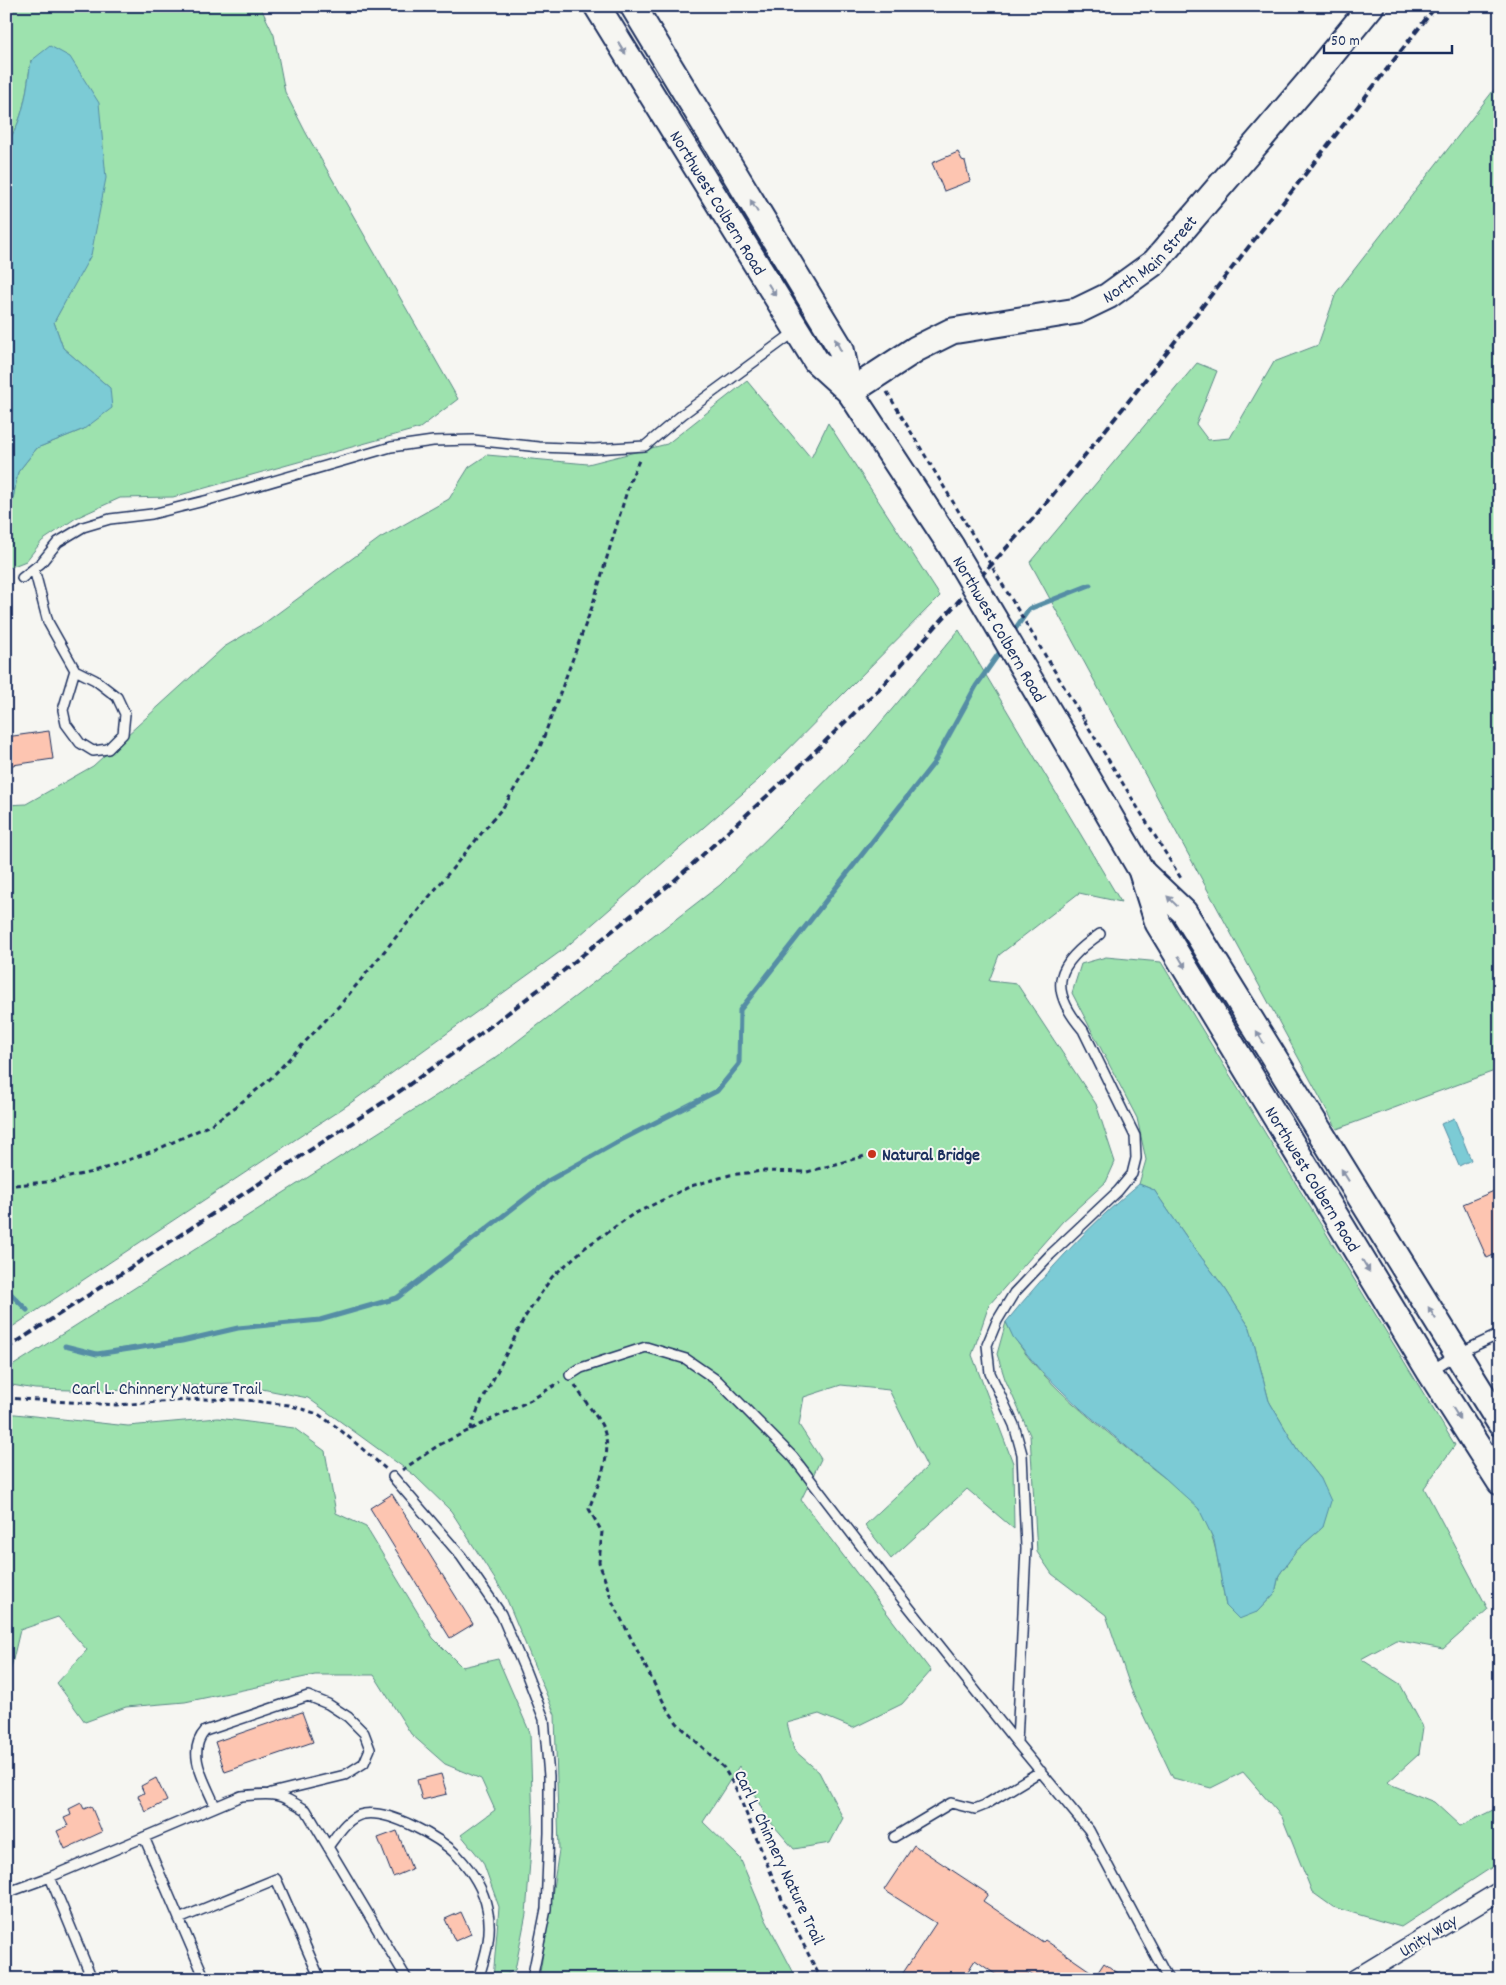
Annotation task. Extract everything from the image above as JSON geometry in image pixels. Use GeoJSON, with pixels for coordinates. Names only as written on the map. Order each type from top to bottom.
{"type":"FeatureCollection","features":[{"type":"Feature","properties":{"kind":"main road","name":"Northwest Colbern Road"},"geometry":{"type":"LineString","coordinates":[[597,6],[816,361],[850,392],[951,546],[1141,870],[1158,924],[1430,1372],[1500,1482]]}},
{"type":"Feature","properties":{"kind":"main road","name":"Northwest Colbern Road"},"geometry":{"type":"LineString","coordinates":[[634,6],[841,349],[850,392]]}},
{"type":"Feature","properties":{"kind":"main road","name":"North Main Street"},"geometry":{"type":"LineString","coordinates":[[850,392],[916,349],[952,331],[1078,311],[1108,296],[1155,262],[1371,6]]}},
{"type":"Feature","properties":{"kind":"main road","name":"Northwest Colbern Road"},"geometry":{"type":"LineString","coordinates":[[1141,870],[1184,912],[1500,1423]]}},
{"type":"Feature","properties":{"kind":"street","name":"Unity Way"},"geometry":{"type":"LineString","coordinates":[[1355,1979],[1500,1891]]}},
{"type":"Feature","properties":{"kind":"lane"},"geometry":{"type":"LineString","coordinates":[[22,578],[41,564],[58,542],[83,527],[110,519],[152,514],[208,500],[391,447],[433,440],[473,440],[594,449],[644,446],[683,414],[797,330]]}},
{"type":"Feature","properties":{"kind":"lane"},"geometry":{"type":"LineString","coordinates":[[34,569],[48,622],[75,670],[95,680],[117,697],[125,714],[123,734],[108,749],[93,751],[80,743],[66,724],[63,710],[75,670]]}},
{"type":"Feature","properties":{"kind":"lane"},"geometry":{"type":"LineString","coordinates":[[1017,1743],[1026,1548],[1022,1454],[1014,1425],[990,1373],[987,1345],[997,1321],[1014,1293],[1050,1255],[1118,1191],[1132,1174],[1136,1158],[1135,1136],[1083,1030],[1063,1003],[1061,992],[1065,968],[1071,957],[1100,934]]}},
{"type":"Feature","properties":{"kind":"lane"},"geometry":{"type":"LineString","coordinates":[[1430,1372],[1457,1354],[1500,1334]]}},
{"type":"Feature","properties":{"kind":"lane"},"geometry":{"type":"LineString","coordinates":[[570,1375],[581,1368],[646,1347],[686,1359],[718,1381],[794,1457],[888,1581],[1089,1830],[1168,1979]]}},
{"type":"Feature","properties":{"kind":"lane"},"geometry":{"type":"LineString","coordinates":[[393,1477],[461,1556],[501,1614],[544,1719],[549,1776],[546,1909],[532,1979]]}},
{"type":"Feature","properties":{"kind":"lane"},"geometry":{"type":"LineString","coordinates":[[6,1894],[241,1796],[269,1794],[345,1775],[364,1763],[370,1749],[364,1733],[348,1717],[335,1708],[308,1696],[205,1731],[200,1736],[197,1744],[196,1758],[215,1806]]}},
{"type":"Feature","properties":{"kind":"lane"},"geometry":{"type":"LineString","coordinates":[[894,1837],[951,1803],[975,1809],[986,1805],[1041,1771]]}},
{"type":"Feature","properties":{"kind":"lane"},"geometry":{"type":"LineString","coordinates":[[269,1794],[286,1797],[306,1810],[407,1979]]}},
{"type":"Feature","properties":{"kind":"lane"},"geometry":{"type":"LineString","coordinates":[[328,1847],[350,1820],[364,1814],[387,1816],[404,1822],[432,1837],[456,1855],[479,1885],[488,1908],[489,1942],[478,1979]]}},
{"type":"Feature","properties":{"kind":"lane"},"geometry":{"type":"LineString","coordinates":[[144,1837],[205,1979]]}},
{"type":"Feature","properties":{"kind":"lane"},"geometry":{"type":"LineString","coordinates":[[50,1877],[92,1979]]}},
{"type":"Feature","properties":{"kind":"lane"},"geometry":{"type":"LineString","coordinates":[[179,1919],[276,1879],[318,1978]]}},
{"type":"Feature","properties":{"kind":"lane"},"geometry":{"type":"LineString","coordinates":[[6,1886],[16,1890]]}},
{"type":"Feature","properties":{"kind":"path"},"geometry":{"type":"LineString","coordinates":[[6,1186],[46,1182],[97,1172],[156,1150],[210,1125],[238,1106],[270,1079],[340,1005],[504,806],[540,747],[592,607],[630,481],[644,446]]}},
{"type":"Feature","properties":{"kind":"path"},"geometry":{"type":"LineString","coordinates":[[965,522],[1084,720]]}},
{"type":"Feature","properties":{"kind":"path"},"geometry":{"type":"LineString","coordinates":[[469,1430],[525,1317],[552,1277],[586,1247],[609,1231],[632,1216],[691,1186],[730,1175],[763,1171],[807,1172],[872,1154]]}},
{"type":"Feature","properties":{"kind":"path"},"geometry":{"type":"LineString","coordinates":[[393,1477],[439,1445],[531,1400],[570,1375]]}},
{"type":"Feature","properties":{"kind":"path","name":"Carl L. Chinnery Nature Trail"},"geometry":{"type":"LineString","coordinates":[[570,1375],[580,1394],[602,1426],[607,1441],[606,1462],[589,1509],[602,1532],[599,1562],[612,1601],[664,1705],[677,1723],[724,1768],[736,1789],[788,1914],[821,1979]]}},
{"type":"Feature","properties":{"kind":"path","name":"Carl L. Chinnery Nature Trail"},"geometry":{"type":"LineString","coordinates":[[6,1398],[116,1406],[203,1399],[289,1404],[318,1414],[338,1428],[377,1460],[393,1477]]}},
{"type":"Feature","properties":{"kind":"green space"},"geometry":{"type":"Polygon","coordinates":[[[6,6],[260,6],[274,35],[285,92],[306,133],[458,399],[420,428],[173,497],[120,498],[76,518],[42,541],[26,561],[6,569],[6,520],[12,504],[18,472],[37,448],[84,429],[110,388],[63,348],[54,322],[69,294],[31,60],[21,115],[17,126],[6,143],[6,6]]]}},
{"type":"Feature","properties":{"kind":"green space"},"geometry":{"type":"Polygon","coordinates":[[[1500,82],[1500,1069],[1337,1129],[1030,562],[1197,363],[1217,371],[1196,424],[1208,440],[1230,438],[1274,362],[1318,345],[1336,293],[1500,82]]]}},
{"type":"Feature","properties":{"kind":"green space"},"geometry":{"type":"Polygon","coordinates":[[[747,381],[811,458],[828,423],[940,596],[758,780],[564,949],[349,1104],[6,1331],[6,805],[26,804],[93,766],[224,647],[266,622],[380,538],[449,499],[469,467],[487,455],[588,464],[667,444],[747,381]]]}},
{"type":"Feature","properties":{"kind":"green space"},"geometry":{"type":"Polygon","coordinates":[[[959,630],[1121,902],[1079,893],[999,955],[989,981],[1017,984],[1096,1104],[1115,1162],[1106,1182],[1063,1221],[989,1305],[972,1355],[1013,1463],[1014,1529],[967,1489],[891,1559],[865,1525],[927,1467],[889,1390],[841,1385],[804,1397],[799,1425],[821,1459],[801,1500],[931,1671],[902,1704],[853,1728],[819,1714],[787,1723],[794,1750],[819,1772],[843,1818],[830,1843],[794,1849],[767,1818],[739,1766],[703,1822],[740,1858],[766,1920],[797,1979],[539,1979],[559,1850],[555,1715],[505,1595],[451,1511],[414,1475],[308,1398],[231,1383],[109,1391],[35,1389],[6,1384],[6,1370],[498,1056],[720,885],[860,747],[959,630]]]}},
{"type":"Feature","properties":{"kind":"green space"},"geometry":{"type":"Polygon","coordinates":[[[1106,957],[1161,962],[1455,1445],[1424,1488],[1488,1609],[1443,1649],[1396,1640],[1361,1659],[1400,1684],[1423,1727],[1419,1754],[1387,1783],[1434,1802],[1460,1826],[1495,1809],[1500,1731],[1500,1862],[1401,1927],[1333,1907],[1312,1892],[1282,1817],[1243,1772],[1211,1788],[1173,1778],[1131,1689],[1106,1615],[1052,1574],[1037,1552],[1030,1435],[1005,1379],[997,1354],[1006,1322],[1018,1343],[1033,1363],[1051,1382],[1092,1420],[1182,1492],[1198,1508],[1210,1529],[1214,1542],[1226,1606],[1257,1612],[1275,1593],[1279,1575],[1297,1550],[1323,1527],[1321,1479],[1297,1449],[1269,1401],[1250,1328],[1226,1290],[1154,1190],[1139,1184],[1146,1160],[1137,1118],[1072,993],[1081,964],[1106,957]]]}},
{"type":"Feature","properties":{"kind":"green space"},"geometry":{"type":"Polygon","coordinates":[[[6,1413],[128,1426],[218,1418],[294,1428],[325,1451],[336,1513],[366,1527],[433,1638],[462,1667],[498,1659],[530,1733],[533,1822],[526,1914],[515,1970],[498,1979],[493,1979],[499,1907],[483,1862],[461,1835],[495,1810],[481,1779],[445,1764],[411,1734],[374,1675],[315,1675],[185,1702],[126,1707],[85,1722],[57,1683],[87,1650],[58,1617],[20,1630],[6,1689],[6,1413]]]}},
{"type":"Feature","properties":{"kind":"water"},"geometry":{"type":"Polygon","coordinates":[[[50,46],[70,57],[99,103],[106,178],[91,255],[54,322],[63,348],[110,388],[112,408],[84,429],[37,448],[18,472],[12,504],[6,520],[6,143],[17,126],[21,115],[31,61],[50,46]]]}},
{"type":"Feature","properties":{"kind":"water"},"geometry":{"type":"Polygon","coordinates":[[[1454,1118],[1471,1160],[1459,1166],[1441,1124],[1454,1118]]]}},
{"type":"Feature","properties":{"kind":"water"},"geometry":{"type":"Polygon","coordinates":[[[1139,1184],[1154,1190],[1226,1290],[1250,1328],[1269,1401],[1297,1449],[1321,1479],[1331,1501],[1323,1527],[1297,1550],[1279,1575],[1275,1593],[1257,1612],[1239,1619],[1226,1606],[1214,1540],[1199,1509],[1165,1478],[1081,1409],[1040,1370],[1013,1337],[1006,1322],[1069,1250],[1139,1184]]]}},
{"type":"Feature","properties":{"kind":"building"},"geometry":{"type":"Polygon","coordinates":[[[958,152],[962,160],[965,161],[970,181],[944,191],[932,163],[958,152]]]}},
{"type":"Feature","properties":{"kind":"building"},"geometry":{"type":"Polygon","coordinates":[[[49,731],[53,759],[6,766],[6,737],[49,731]]]}},
{"type":"Feature","properties":{"kind":"building"},"geometry":{"type":"Polygon","coordinates":[[[1494,1191],[1500,1203],[1500,1252],[1487,1258],[1463,1204],[1494,1191]]]}},
{"type":"Feature","properties":{"kind":"building"},"geometry":{"type":"Polygon","coordinates":[[[392,1494],[473,1624],[450,1638],[370,1508],[392,1494]]]}},
{"type":"Feature","properties":{"kind":"building"},"geometry":{"type":"Polygon","coordinates":[[[302,1712],[313,1742],[225,1772],[215,1742],[302,1712]]]}},
{"type":"Feature","properties":{"kind":"building"},"geometry":{"type":"Polygon","coordinates":[[[441,1774],[447,1794],[422,1800],[417,1780],[441,1774]]]}},
{"type":"Feature","properties":{"kind":"building"},"geometry":{"type":"Polygon","coordinates":[[[156,1778],[167,1801],[146,1812],[138,1796],[144,1793],[141,1786],[156,1778]]]}},
{"type":"Feature","properties":{"kind":"building"},"geometry":{"type":"Polygon","coordinates":[[[81,1803],[84,1809],[91,1806],[102,1832],[65,1849],[57,1831],[68,1826],[64,1818],[71,1815],[69,1809],[81,1803]]]}},
{"type":"Feature","properties":{"kind":"building"},"geometry":{"type":"Polygon","coordinates":[[[397,1831],[412,1869],[393,1877],[378,1838],[397,1831]]]}},
{"type":"Feature","properties":{"kind":"building"},"geometry":{"type":"Polygon","coordinates":[[[914,1845],[988,1894],[983,1901],[1043,1942],[1045,1940],[1096,1975],[1104,1963],[1126,1979],[1038,1979],[1029,1973],[1025,1979],[1002,1979],[975,1960],[963,1979],[899,1979],[936,1923],[884,1890],[914,1845]]]}},
{"type":"Feature","properties":{"kind":"building"},"geometry":{"type":"Polygon","coordinates":[[[461,1912],[471,1934],[455,1941],[445,1919],[461,1912]]]}},
{"type":"Feature","properties":{"kind":"waterway"},"geometry":{"type":"LineString","coordinates":[[1011,635],[1029,609],[1090,585]]}},
{"type":"Feature","properties":{"kind":"waterway"},"geometry":{"type":"LineString","coordinates":[[65,1346],[97,1354],[182,1341],[238,1328],[320,1320],[397,1298],[548,1181],[621,1140],[717,1091],[739,1064],[740,1010],[933,764],[976,686],[1002,649]]}},
{"type":"Feature","properties":{"kind":"waterway"},"geometry":{"type":"LineString","coordinates":[[6,1289],[27,1310]]}},
{"type":"Feature","properties":{"kind":"railway"},"geometry":{"type":"LineString","coordinates":[[6,1349],[393,1096],[479,1035],[563,971],[675,880],[801,765],[883,685],[1037,514],[1124,407],[1436,6]]}},
{"type":"Feature","properties":{"kind":"place","name":"Natural Bridge"},"geometry":{"type":"Point","coordinates":[872,1154]}}]}
